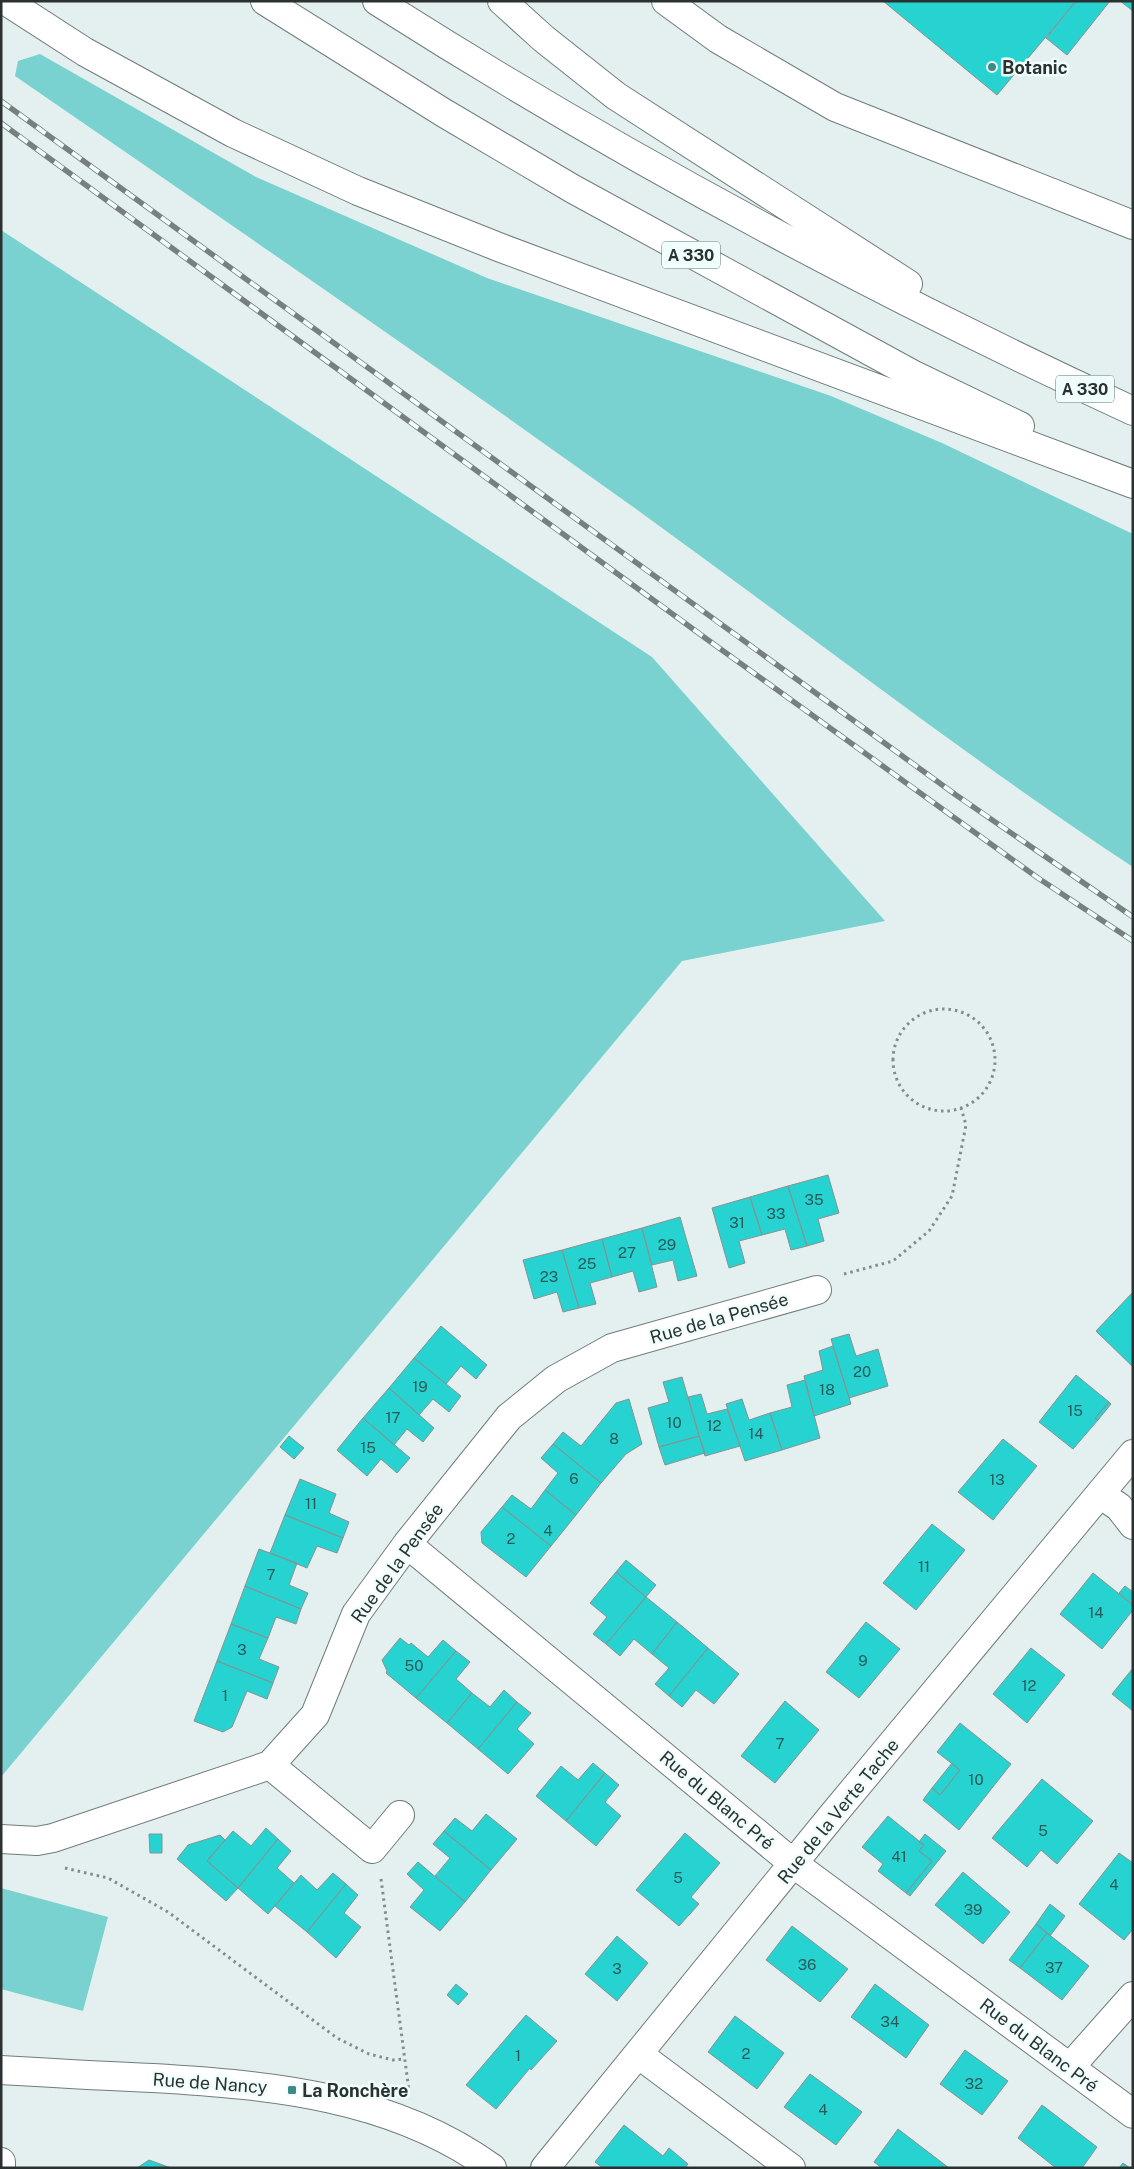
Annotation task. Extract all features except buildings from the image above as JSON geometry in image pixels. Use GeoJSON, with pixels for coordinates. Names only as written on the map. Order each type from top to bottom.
{"type":"FeatureCollection","features":[{"type":"Feature","properties":{"kind":"main road"},"geometry":{"type":"LineString","coordinates":[[6,1],[85,52],[233,133],[358,191],[501,248],[1133,484]]}},
{"type":"Feature","properties":{"kind":"main road","name":"A 330"},"geometry":{"type":"LineString","coordinates":[[265,1],[444,113],[677,247],[912,374],[1133,480]]}},
{"type":"Feature","properties":{"kind":"main road","name":"A 330"},"geometry":{"type":"LineString","coordinates":[[377,1],[462,56],[764,227],[1038,367],[1133,411]]}},
{"type":"Feature","properties":{"kind":"main road"},"geometry":{"type":"LineString","coordinates":[[502,1],[544,39],[616,96],[1038,367]]}},
{"type":"Feature","properties":{"kind":"main road"},"geometry":{"type":"LineString","coordinates":[[666,1],[718,39],[835,107],[1133,225]]}},
{"type":"Feature","properties":{"kind":"main road","name":"Rue de la Pensée"},"geometry":{"type":"LineString","coordinates":[[1,1839],[37,1841],[53,1838],[270,1765],[315,1714],[356,1614],[407,1544],[509,1417],[556,1379],[612,1348],[817,1290]]}},
{"type":"Feature","properties":{"kind":"main road","name":"Rue de la Verte Tache"},"geometry":{"type":"LineString","coordinates":[[545,2168],[1133,1454]]}},
{"type":"Feature","properties":{"kind":"main road"},"geometry":{"type":"LineString","coordinates":[[1100,1494],[1119,1507],[1133,1525]]}},
{"type":"Feature","properties":{"kind":"main road","name":"Rue du Blanc Pré"},"geometry":{"type":"LineString","coordinates":[[407,1544],[794,1864],[1133,2114]]}},
{"type":"Feature","properties":{"kind":"main road"},"geometry":{"type":"LineString","coordinates":[[270,1765],[372,1849],[400,1814]]}},
{"type":"Feature","properties":{"kind":"main road"},"geometry":{"type":"LineString","coordinates":[[1070,2067],[1133,1996]]}},
{"type":"Feature","properties":{"kind":"main road"},"geometry":{"type":"LineString","coordinates":[[638,2054],[791,2168]]}},
{"type":"Feature","properties":{"kind":"main road","name":"Rue de Nancy"},"geometry":{"type":"LineString","coordinates":[[1,2070],[263,2086],[362,2105],[432,2131],[492,2168]]}},
{"type":"Feature","properties":{"kind":"main road"},"geometry":{"type":"LineString","coordinates":[[1,2162],[1,2168]]}},
{"type":"Feature","properties":{"kind":"path"},"geometry":{"type":"LineString","coordinates":[[941,1008],[955,1009],[969,1015],[981,1024],[989,1036],[994,1049],[995,1064],[992,1078],[984,1091],[974,1101],[961,1108],[946,1111],[932,1110],[912,1100],[898,1084],[893,1070],[892,1055],[895,1041],[913,1018],[926,1011],[941,1008]]}},
{"type":"Feature","properties":{"kind":"path"},"geometry":{"type":"LineString","coordinates":[[817,1290],[834,1277],[893,1261],[929,1231],[952,1196],[966,1125],[961,1108]]}},
{"type":"Feature","properties":{"kind":"path"},"geometry":{"type":"LineString","coordinates":[[37,1841],[55,1866],[108,1878],[168,1912],[337,2038],[368,2054],[392,2060],[405,2059]]}},
{"type":"Feature","properties":{"kind":"path"},"geometry":{"type":"LineString","coordinates":[[372,1849],[380,1872],[405,2059],[409,2096],[402,2119]]}},
{"type":"Feature","properties":{"kind":"shaded area"},"geometry":{"type":"Polygon","coordinates":[[[40,54],[256,177],[487,278],[831,396],[942,443],[1133,534],[1133,867],[1006,780],[559,454],[15,76],[18,61],[40,54]]]}},
{"type":"Feature","properties":{"kind":"shaded area"},"geometry":{"type":"Polygon","coordinates":[[[1,230],[652,657],[885,921],[682,961],[1,1777],[1,230]]]}},
{"type":"Feature","properties":{"kind":"shaded area"},"geometry":{"type":"Polygon","coordinates":[[[1,1888],[108,1917],[83,2011],[1,1989],[1,1888]]]}},
{"type":"Feature","properties":{"kind":"railway"},"geometry":{"type":"LineString","coordinates":[[1,101],[956,795],[1133,917]]}},
{"type":"Feature","properties":{"kind":"railway"},"geometry":{"type":"LineString","coordinates":[[1,123],[708,640],[1038,878],[1133,941]]}},
{"type":"Feature","properties":{"kind":"place","name":"Botanic"},"geometry":{"type":"Point","coordinates":[992,67]}},
{"type":"Feature","properties":{"kind":"place","name":"La Ronchère"},"geometry":{"type":"Point","coordinates":[292,2090]}}]}
